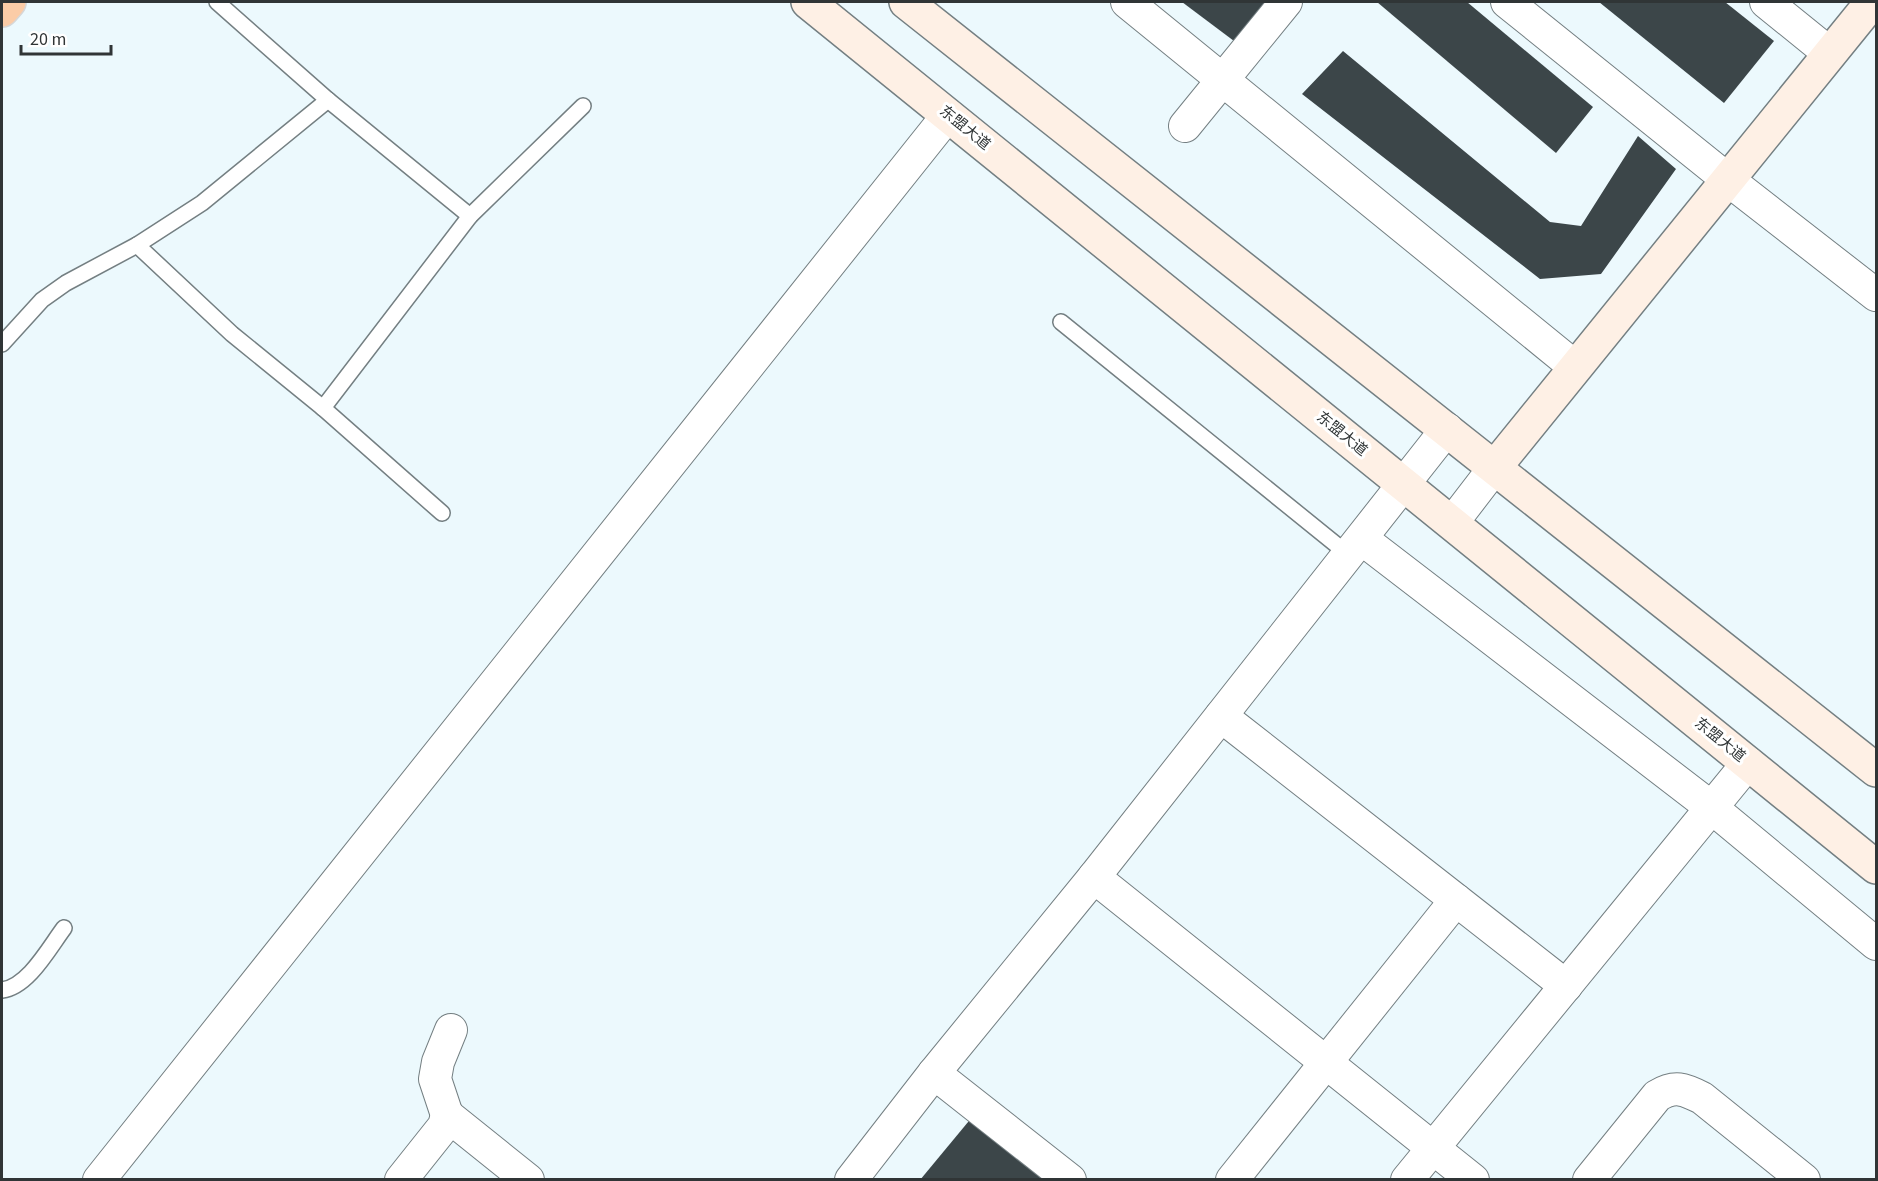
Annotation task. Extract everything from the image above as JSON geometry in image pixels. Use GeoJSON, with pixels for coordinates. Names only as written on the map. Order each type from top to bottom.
{"type":"FeatureCollection","features":[{"type":"Feature","properties":{"kind":"highway"},"geometry":{"type":"LineString","coordinates":[[2,10],[9,2]]}},
{"type":"Feature","properties":{"kind":"main road","name":"东盟大道"},"geometry":{"type":"LineString","coordinates":[[808,2],[1876,867]]}},
{"type":"Feature","properties":{"kind":"main road"},"geometry":{"type":"LineString","coordinates":[[906,2],[1876,770]]}},
{"type":"Feature","properties":{"kind":"main road"},"geometry":{"type":"LineString","coordinates":[[1495,467],[1872,2]]}},
{"type":"Feature","properties":{"kind":"street"},"geometry":{"type":"LineString","coordinates":[[1126,2],[1575,367]]}},
{"type":"Feature","properties":{"kind":"street"},"geometry":{"type":"LineString","coordinates":[[1185,126],[1286,2]]}},
{"type":"Feature","properties":{"kind":"street"},"geometry":{"type":"LineString","coordinates":[[1508,2],[1727,179],[1876,295]]}},
{"type":"Feature","properties":{"kind":"street"},"geometry":{"type":"LineString","coordinates":[[1766,2],[1829,53]]}},
{"type":"Feature","properties":{"kind":"street"},"geometry":{"type":"LineString","coordinates":[[99,1179],[948,115]]}},
{"type":"Feature","properties":{"kind":"street"},"geometry":{"type":"LineString","coordinates":[[851,1179],[934,1073],[1094,878],[1447,429]]}},
{"type":"Feature","properties":{"kind":"street"},"geometry":{"type":"LineString","coordinates":[[1452,523],[1495,467]]}},
{"type":"Feature","properties":{"kind":"street"},"geometry":{"type":"LineString","coordinates":[[1355,547],[1712,808],[1876,944]]}},
{"type":"Feature","properties":{"kind":"street"},"geometry":{"type":"LineString","coordinates":[[1221,716],[1566,986]]}},
{"type":"Feature","properties":{"kind":"street"},"geometry":{"type":"LineString","coordinates":[[1407,1179],[1748,763]]}},
{"type":"Feature","properties":{"kind":"street"},"geometry":{"type":"LineString","coordinates":[[1094,878],[1473,1179]]}},
{"type":"Feature","properties":{"kind":"street"},"geometry":{"type":"LineString","coordinates":[[1232,1179],[1456,900]]}},
{"type":"Feature","properties":{"kind":"street"},"geometry":{"type":"LineString","coordinates":[[451,1030],[438,1062],[435,1079],[447,1115],[528,1179]]}},
{"type":"Feature","properties":{"kind":"street"},"geometry":{"type":"LineString","coordinates":[[934,1073],[1070,1179]]}},
{"type":"Feature","properties":{"kind":"street"},"geometry":{"type":"LineString","coordinates":[[1589,1179],[1657,1096],[1669,1088],[1683,1088],[1702,1098],[1804,1179]]}},
{"type":"Feature","properties":{"kind":"street"},"geometry":{"type":"LineString","coordinates":[[401,1179],[444,1126],[447,1115]]}},
{"type":"Feature","properties":{"kind":"lane"},"geometry":{"type":"LineString","coordinates":[[217,2],[328,100],[470,216]]}},
{"type":"Feature","properties":{"kind":"lane"},"geometry":{"type":"LineString","coordinates":[[2,344],[42,300],[66,283],[137,245],[202,203],[328,100]]}},
{"type":"Feature","properties":{"kind":"lane"},"geometry":{"type":"LineString","coordinates":[[323,408],[470,216],[583,106]]}},
{"type":"Feature","properties":{"kind":"lane"},"geometry":{"type":"LineString","coordinates":[[137,245],[232,334],[323,408],[442,513]]}},
{"type":"Feature","properties":{"kind":"lane"},"geometry":{"type":"LineString","coordinates":[[1061,322],[1355,547]]}},
{"type":"Feature","properties":{"kind":"lane"},"geometry":{"type":"LineString","coordinates":[[2,990],[13,989],[26,976],[64,927]]}},
{"type":"Feature","properties":{"kind":"building"},"geometry":{"type":"Polygon","coordinates":[[[1182,2],[1271,2],[1234,41],[1182,2]]]}},
{"type":"Feature","properties":{"kind":"building"},"geometry":{"type":"Polygon","coordinates":[[[1377,2],[1467,2],[1593,107],[1556,153],[1377,2]]]}},
{"type":"Feature","properties":{"kind":"building"},"geometry":{"type":"Polygon","coordinates":[[[1599,2],[1725,2],[1774,41],[1724,103],[1599,2]]]}},
{"type":"Feature","properties":{"kind":"building"},"geometry":{"type":"Polygon","coordinates":[[[1343,51],[1550,222],[1581,226],[1638,136],[1676,169],[1601,274],[1540,279],[1302,94],[1343,51]]]}},
{"type":"Feature","properties":{"kind":"building"},"geometry":{"type":"Polygon","coordinates":[[[978,1110],[1060,1180],[920,1180],[978,1110]]]}}]}
